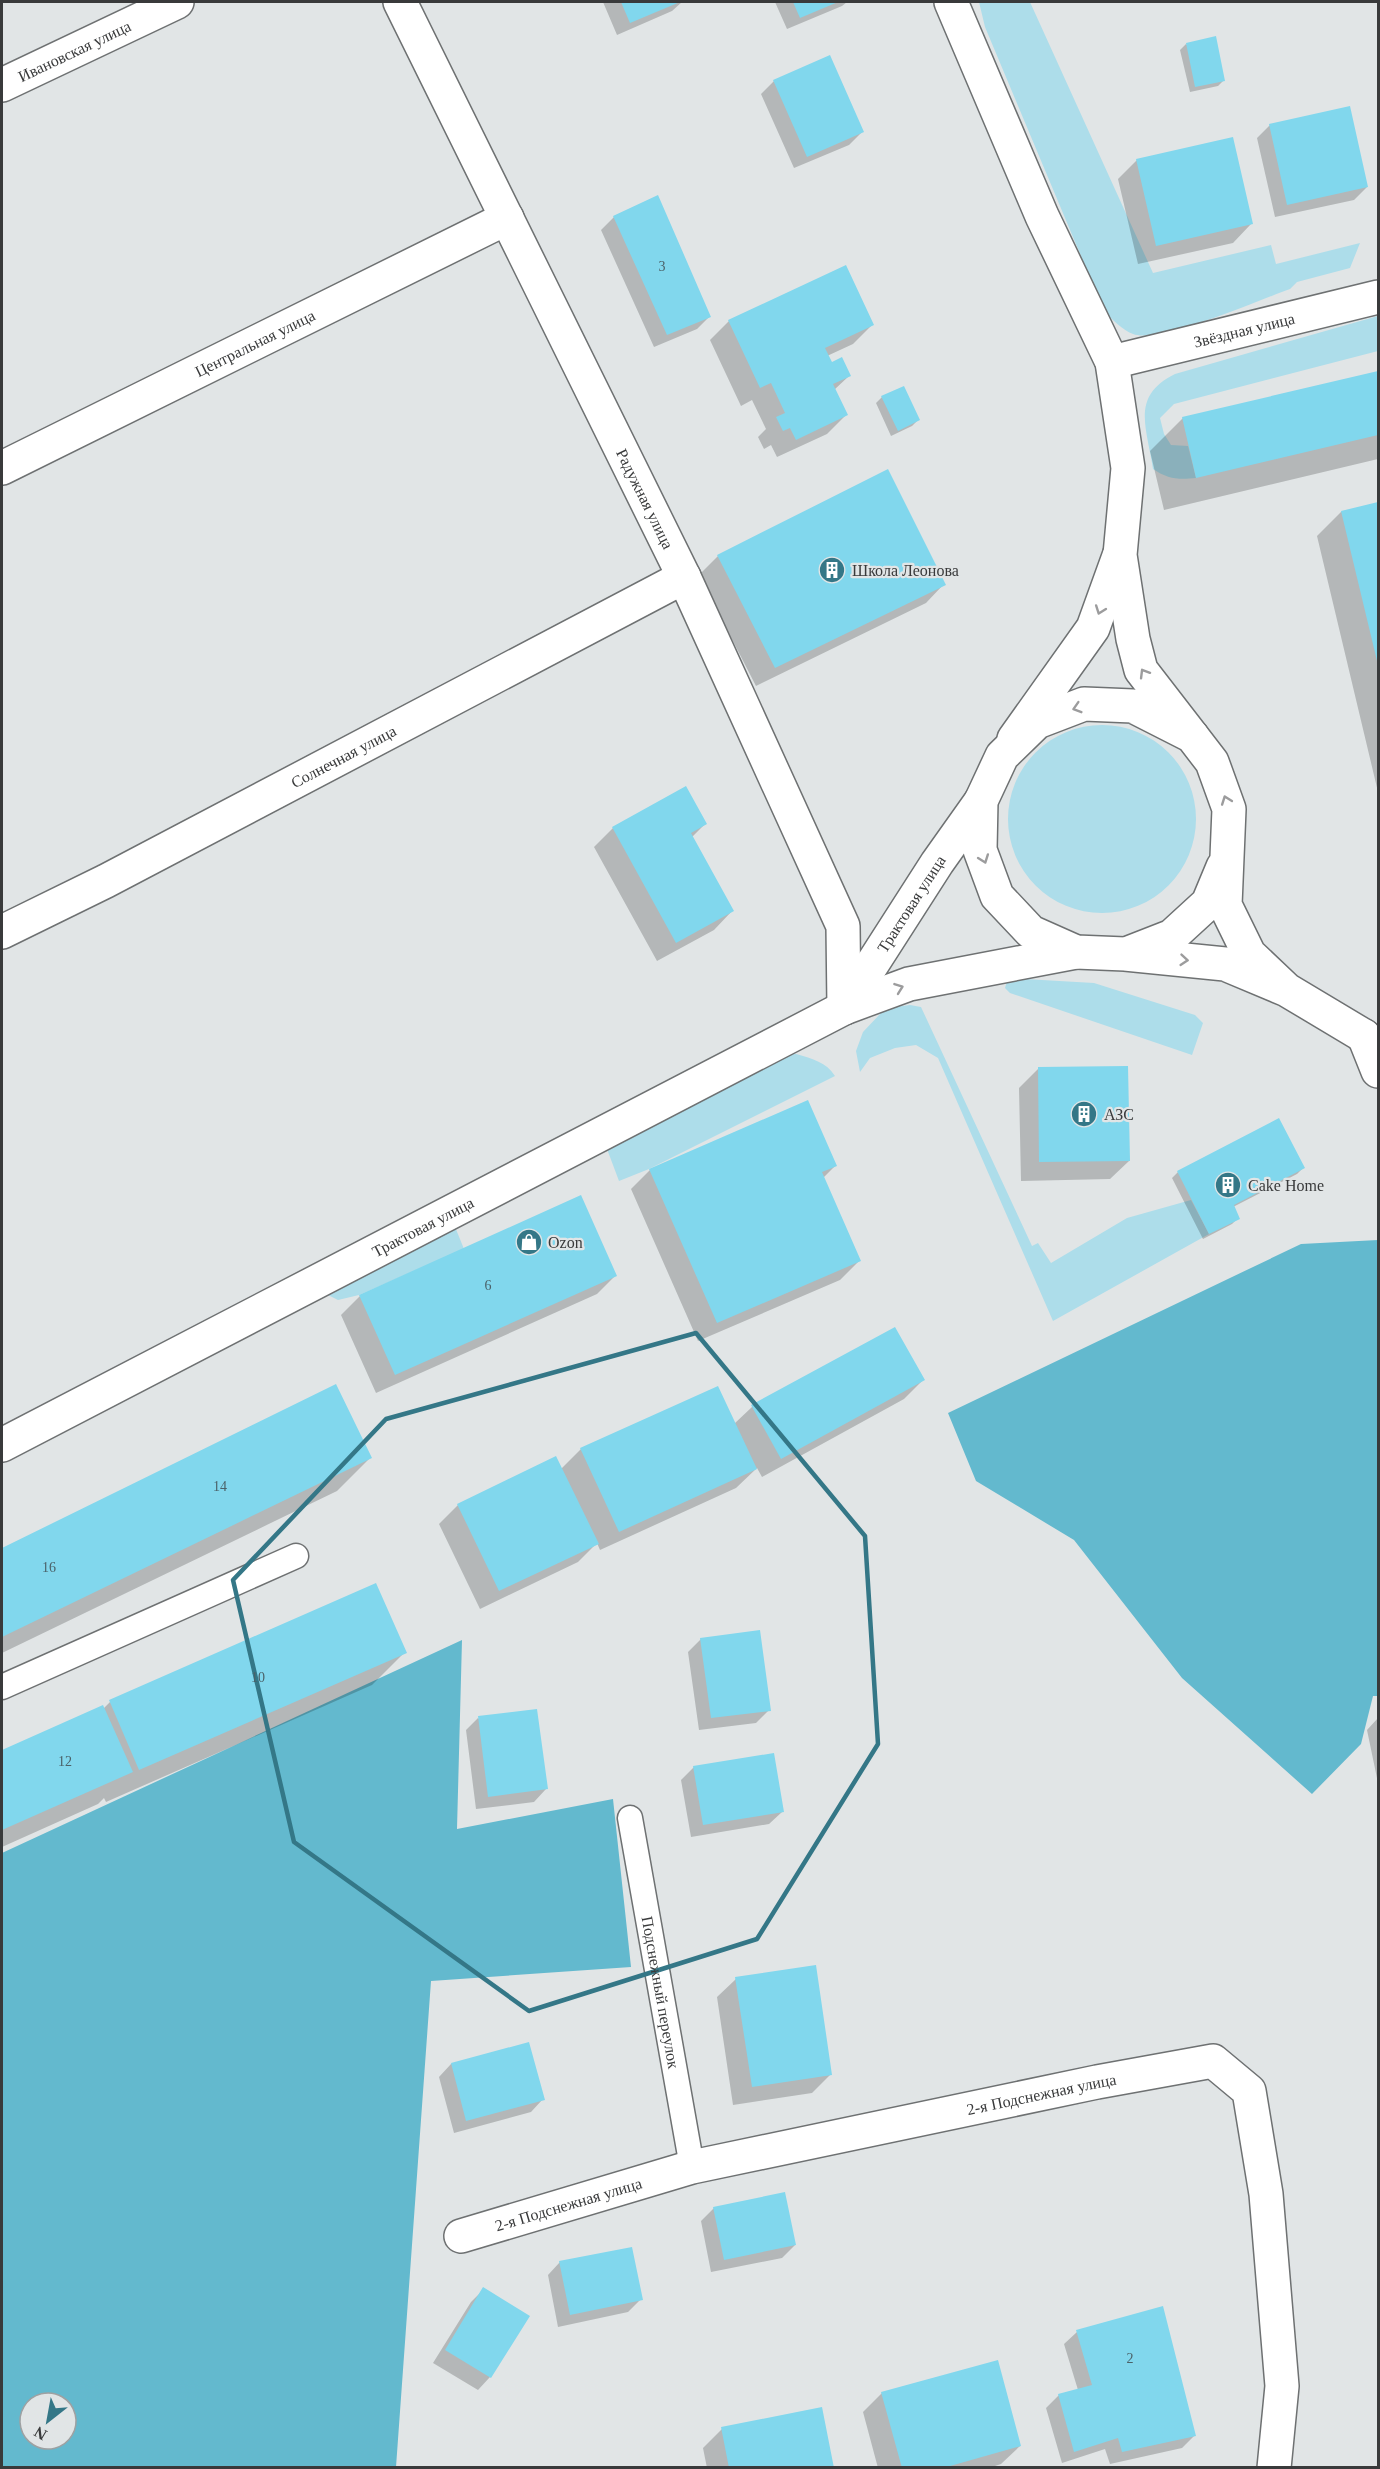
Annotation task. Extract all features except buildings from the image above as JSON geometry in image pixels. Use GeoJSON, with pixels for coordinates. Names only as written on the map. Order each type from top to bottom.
{"type":"FeatureCollection","features":[{"type":"Feature","properties":{"kind":"street","name":"Ивановская улица"},"geometry":{"type":"LineString","coordinates":[[2,85],[177,2]]}},
{"type":"Feature","properties":{"kind":"street","name":"Радужная улица"},"geometry":{"type":"LineString","coordinates":[[400,2],[684,577],[843,926],[844,1008]]}},
{"type":"Feature","properties":{"kind":"street"},"geometry":{"type":"LineString","coordinates":[[951,2],[1042,216],[1112,362],[1128,468],[1120,555],[1140,670],[1212,762],[1229,809],[1225,905],[1249,954],[1287,990]]}},
{"type":"Feature","properties":{"kind":"street","name":"Центральная улица"},"geometry":{"type":"LineString","coordinates":[[2,468],[507,218]]}},
{"type":"Feature","properties":{"kind":"street","name":"Звёздная улица"},"geometry":{"type":"LineString","coordinates":[[1112,362],[1378,297]]}},
{"type":"Feature","properties":{"kind":"street"},"geometry":{"type":"LineString","coordinates":[[1120,555],[1093,628],[1002,756],[981,801],[980,850],[997,896],[1031,932],[1076,952],[1225,963],[1287,990],[1371,1034],[1378,1071]]}},
{"type":"Feature","properties":{"kind":"street","name":"Солнечная улица"},"geometry":{"type":"LineString","coordinates":[[2,932],[106,881],[684,577]]}},
{"type":"Feature","properties":{"kind":"street"},"geometry":{"type":"LineString","coordinates":[[1002,756],[1037,722],[1084,705],[1133,706],[1192,736]]}},
{"type":"Feature","properties":{"kind":"street","name":"Трактовая улица"},"geometry":{"type":"LineString","coordinates":[[844,1008],[937,863],[981,801]]}},
{"type":"Feature","properties":{"kind":"street"},"geometry":{"type":"LineString","coordinates":[[1125,954],[1172,936],[1208,903],[1228,858]]}},
{"type":"Feature","properties":{"kind":"street","name":"Трактовая улица"},"geometry":{"type":"LineString","coordinates":[[2,1445],[844,1008],[909,984],[1076,952]]}},
{"type":"Feature","properties":{"kind":"street","name":"2-я Подснежная улица"},"geometry":{"type":"LineString","coordinates":[[461,2236],[692,2167],[1097,2082],[1213,2061],[1249,2091],[1266,2194],[1282,2386],[1274,2468]]}},
{"type":"Feature","properties":{"kind":"lane"},"geometry":{"type":"LineString","coordinates":[[2,1688],[296,1556]]}},
{"type":"Feature","properties":{"kind":"lane","name":"Подснежный переулок"},"geometry":{"type":"LineString","coordinates":[[630,1818],[692,2167]]}},
{"type":"Feature","properties":{"kind":"highlighted area"},"geometry":{"type":"Polygon","coordinates":[[[696,1333],[865,1536],[878,1744],[757,1939],[529,2011],[294,1842],[233,1580],[386,1419],[696,1333]]]}},
{"type":"Feature","properties":{"kind":"shaded area"},"geometry":{"type":"Polygon","coordinates":[[[979,2],[1030,2],[1153,273],[1271,245],[1276,264],[1360,243],[1350,268],[1297,282],[1290,289],[1234,311],[1165,333],[1146,335],[1133,334],[1125,330],[1104,311],[985,27],[979,2]]]}},
{"type":"Feature","properties":{"kind":"shaded area"},"geometry":{"type":"Polygon","coordinates":[[[1378,316],[1378,351],[1174,404],[1160,418],[1164,434],[1171,445],[1188,446],[1196,478],[1173,478],[1153,469],[1145,427],[1145,414],[1152,392],[1161,383],[1175,374],[1378,316]]]}},
{"type":"Feature","properties":{"kind":"shaded area"},"geometry":{"type":"Polygon","coordinates":[[[1102,725],[1138,732],[1154,741],[1168,753],[1180,767],[1189,783],[1196,819],[1189,855],[1180,871],[1168,885],[1154,897],[1138,906],[1102,913],[1066,906],[1050,897],[1036,885],[1024,871],[1015,855],[1008,819],[1015,783],[1024,767],[1036,753],[1050,741],[1066,732],[1102,725]]]}},
{"type":"Feature","properties":{"kind":"shaded area"},"geometry":{"type":"Polygon","coordinates":[[[1008,978],[1094,983],[1195,1015],[1203,1023],[1192,1055],[1010,993],[1005,988],[1008,978]]]}},
{"type":"Feature","properties":{"kind":"shaded area"},"geometry":{"type":"Polygon","coordinates":[[[910,1005],[921,1007],[1032,1246],[1038,1243],[1051,1263],[1127,1218],[1191,1200],[1209,1234],[1053,1321],[938,1058],[916,1045],[895,1048],[870,1058],[860,1072],[856,1051],[863,1032],[881,1013],[895,1007],[910,1005]]]}},
{"type":"Feature","properties":{"kind":"shaded area"},"geometry":{"type":"Polygon","coordinates":[[[796,1054],[823,1064],[835,1076],[649,1169],[619,1181],[604,1141],[774,1055],[796,1054]]]}},
{"type":"Feature","properties":{"kind":"shaded area"},"geometry":{"type":"Polygon","coordinates":[[[451,1217],[464,1249],[359,1295],[338,1300],[328,1295],[451,1217]]]}},
{"type":"Feature","properties":{"kind":"shaded area"},"geometry":{"type":"Polygon","coordinates":[[[1378,1240],[1378,1696],[1373,1696],[1361,1744],[1312,1794],[1182,1678],[1074,1540],[976,1481],[948,1413],[1301,1244],[1378,1240]]]}},
{"type":"Feature","properties":{"kind":"shaded area"},"geometry":{"type":"Polygon","coordinates":[[[462,1640],[457,1829],[613,1799],[631,1967],[431,1981],[396,2467],[2,2467],[2,1853],[462,1640]]]}},
{"type":"Feature","properties":{"kind":"place","name":"Школа Леонова"},"geometry":{"type":"Point","coordinates":[832,570]}},
{"type":"Feature","properties":{"kind":"place","name":"АЗС"},"geometry":{"type":"Point","coordinates":[1084,1114]}},
{"type":"Feature","properties":{"kind":"place","name":"Cake Home"},"geometry":{"type":"Point","coordinates":[1228,1185]}},
{"type":"Feature","properties":{"kind":"place","name":"Ozon"},"geometry":{"type":"Point","coordinates":[529,1242]}}]}
